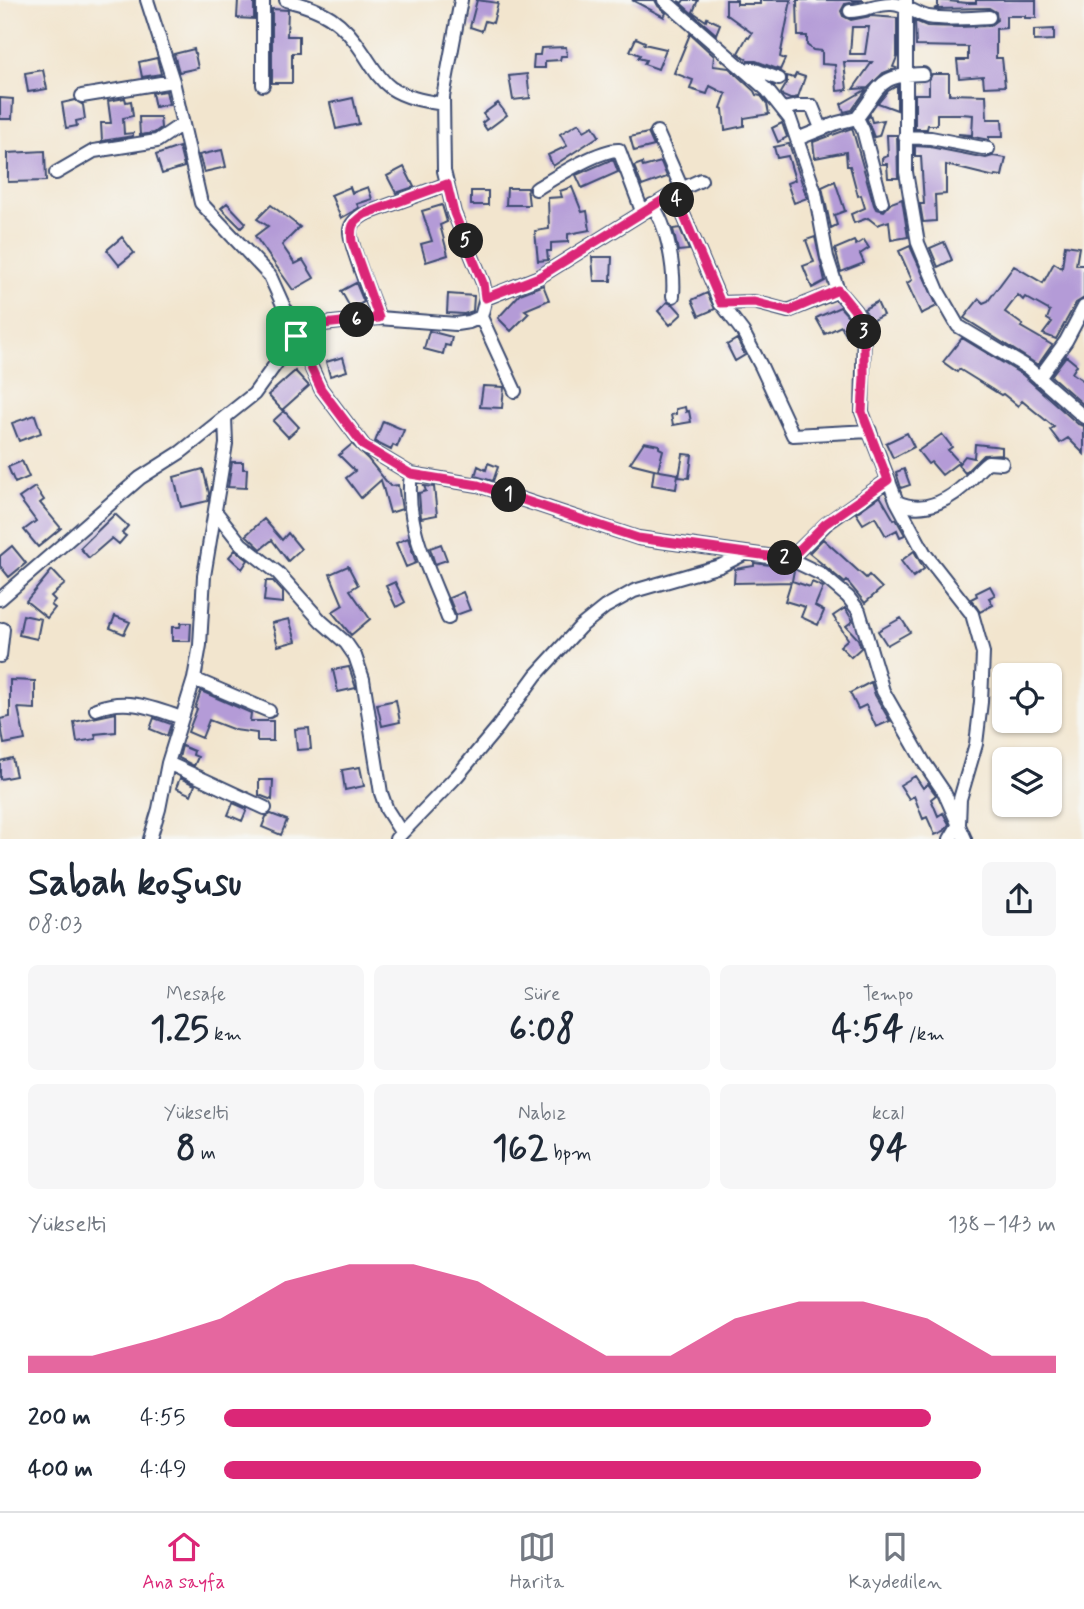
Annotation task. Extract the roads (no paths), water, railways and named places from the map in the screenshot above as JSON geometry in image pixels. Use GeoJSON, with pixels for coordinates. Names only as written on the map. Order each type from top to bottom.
{"type":"FeatureCollection","features":[{"type":"Feature","properties":{"kind":"street"},"geometry":{"type":"LineString","coordinates":[[147,0],[173,81],[201,203],[270,276],[321,389],[364,446],[411,474],[478,485],[638,538],[790,559],[821,574],[848,597],[859,611],[883,691],[944,792],[965,839]]}},
{"type":"Feature","properties":{"kind":"street"},"geometry":{"type":"LineString","coordinates":[[263,0],[263,85]]}},
{"type":"Feature","properties":{"kind":"street"},"geometry":{"type":"LineString","coordinates":[[286,0],[313,7],[338,22],[351,34],[377,75],[391,88],[419,99],[443,104]]}},
{"type":"Feature","properties":{"kind":"street"},"geometry":{"type":"LineString","coordinates":[[461,0],[443,104],[444,171],[454,213],[483,283],[485,298],[481,317],[515,391]]}},
{"type":"Feature","properties":{"kind":"street"},"geometry":{"type":"LineString","coordinates":[[664,0],[744,69],[772,96],[790,119],[815,192],[827,257],[838,290],[864,327],[862,412],[897,502],[925,554],[972,614],[983,653],[981,702],[976,744],[960,799],[958,824],[950,839]]}},
{"type":"Feature","properties":{"kind":"street"},"geometry":{"type":"LineString","coordinates":[[850,11],[859,11],[878,4],[906,4],[926,16],[937,18],[989,17]]}},
{"type":"Feature","properties":{"kind":"street"},"geometry":{"type":"LineString","coordinates":[[906,4],[906,172],[918,243],[951,317],[967,332],[993,345],[1039,378],[1084,417]]}},
{"type":"Feature","properties":{"kind":"street"},"geometry":{"type":"LineString","coordinates":[[744,69],[780,76],[772,96]]}},
{"type":"Feature","properties":{"kind":"street"},"geometry":{"type":"LineString","coordinates":[[797,139],[821,128],[857,118],[883,81],[906,74],[923,74]]}},
{"type":"Feature","properties":{"kind":"street"},"geometry":{"type":"LineString","coordinates":[[82,96],[173,81]]}},
{"type":"Feature","properties":{"kind":"street"},"geometry":{"type":"LineString","coordinates":[[783,109],[812,106],[821,128]]}},
{"type":"Feature","properties":{"kind":"street"},"geometry":{"type":"LineString","coordinates":[[857,118],[863,130],[882,202]]}},
{"type":"Feature","properties":{"kind":"street"},"geometry":{"type":"LineString","coordinates":[[56,173],[94,151],[158,141],[182,124]]}},
{"type":"Feature","properties":{"kind":"street"},"geometry":{"type":"LineString","coordinates":[[657,132],[721,303],[743,332],[793,435],[870,431]]}},
{"type":"Feature","properties":{"kind":"street"},"geometry":{"type":"LineString","coordinates":[[905,137],[931,138],[988,149]]}},
{"type":"Feature","properties":{"kind":"street"},"geometry":{"type":"LineString","coordinates":[[536,189],[609,151],[619,150],[647,208],[660,215],[674,274],[673,296]]}},
{"type":"Feature","properties":{"kind":"street"},"geometry":{"type":"LineString","coordinates":[[485,298],[539,277],[647,208],[701,180]]}},
{"type":"Feature","properties":{"kind":"street"},"geometry":{"type":"LineString","coordinates":[[379,318],[352,242],[350,229],[355,221],[365,214],[447,184]]}},
{"type":"Feature","properties":{"kind":"street"},"geometry":{"type":"LineString","coordinates":[[721,303],[754,302],[789,311],[838,290]]}},
{"type":"Feature","properties":{"kind":"street"},"geometry":{"type":"LineString","coordinates":[[1039,378],[1066,341],[1084,307]]}},
{"type":"Feature","properties":{"kind":"street"},"geometry":{"type":"LineString","coordinates":[[0,599],[140,478],[181,452],[254,394],[296,336],[314,325],[379,318],[456,324],[469,323],[481,317]]}},
{"type":"Feature","properties":{"kind":"street"},"geometry":{"type":"LineString","coordinates":[[150,839],[168,762],[194,679],[200,645],[204,576],[226,444],[225,416]]}},
{"type":"Feature","properties":{"kind":"street"},"geometry":{"type":"LineString","coordinates":[[897,502],[907,507],[919,508],[937,504],[952,496],[988,462],[1002,463]]}},
{"type":"Feature","properties":{"kind":"street"},"geometry":{"type":"LineString","coordinates":[[411,474],[408,493],[415,530],[448,618]]}},
{"type":"Feature","properties":{"kind":"street"},"geometry":{"type":"LineString","coordinates":[[790,559],[825,524],[888,480]]}},
{"type":"Feature","properties":{"kind":"street"},"geometry":{"type":"LineString","coordinates":[[215,511],[229,532],[278,573],[321,621],[346,643],[355,656],[363,680],[381,793],[398,836],[457,776],[544,666],[580,627],[605,607],[634,591],[720,566],[746,554]]}},
{"type":"Feature","properties":{"kind":"street"},"geometry":{"type":"LineString","coordinates":[[0,656],[3,629]]}},
{"type":"Feature","properties":{"kind":"street"},"geometry":{"type":"LineString","coordinates":[[194,679],[269,710]]}},
{"type":"Feature","properties":{"kind":"street"},"geometry":{"type":"LineString","coordinates":[[96,709],[116,703],[133,703],[182,718]]}},
{"type":"Feature","properties":{"kind":"street"},"geometry":{"type":"LineString","coordinates":[[168,762],[265,808]]}}]}
